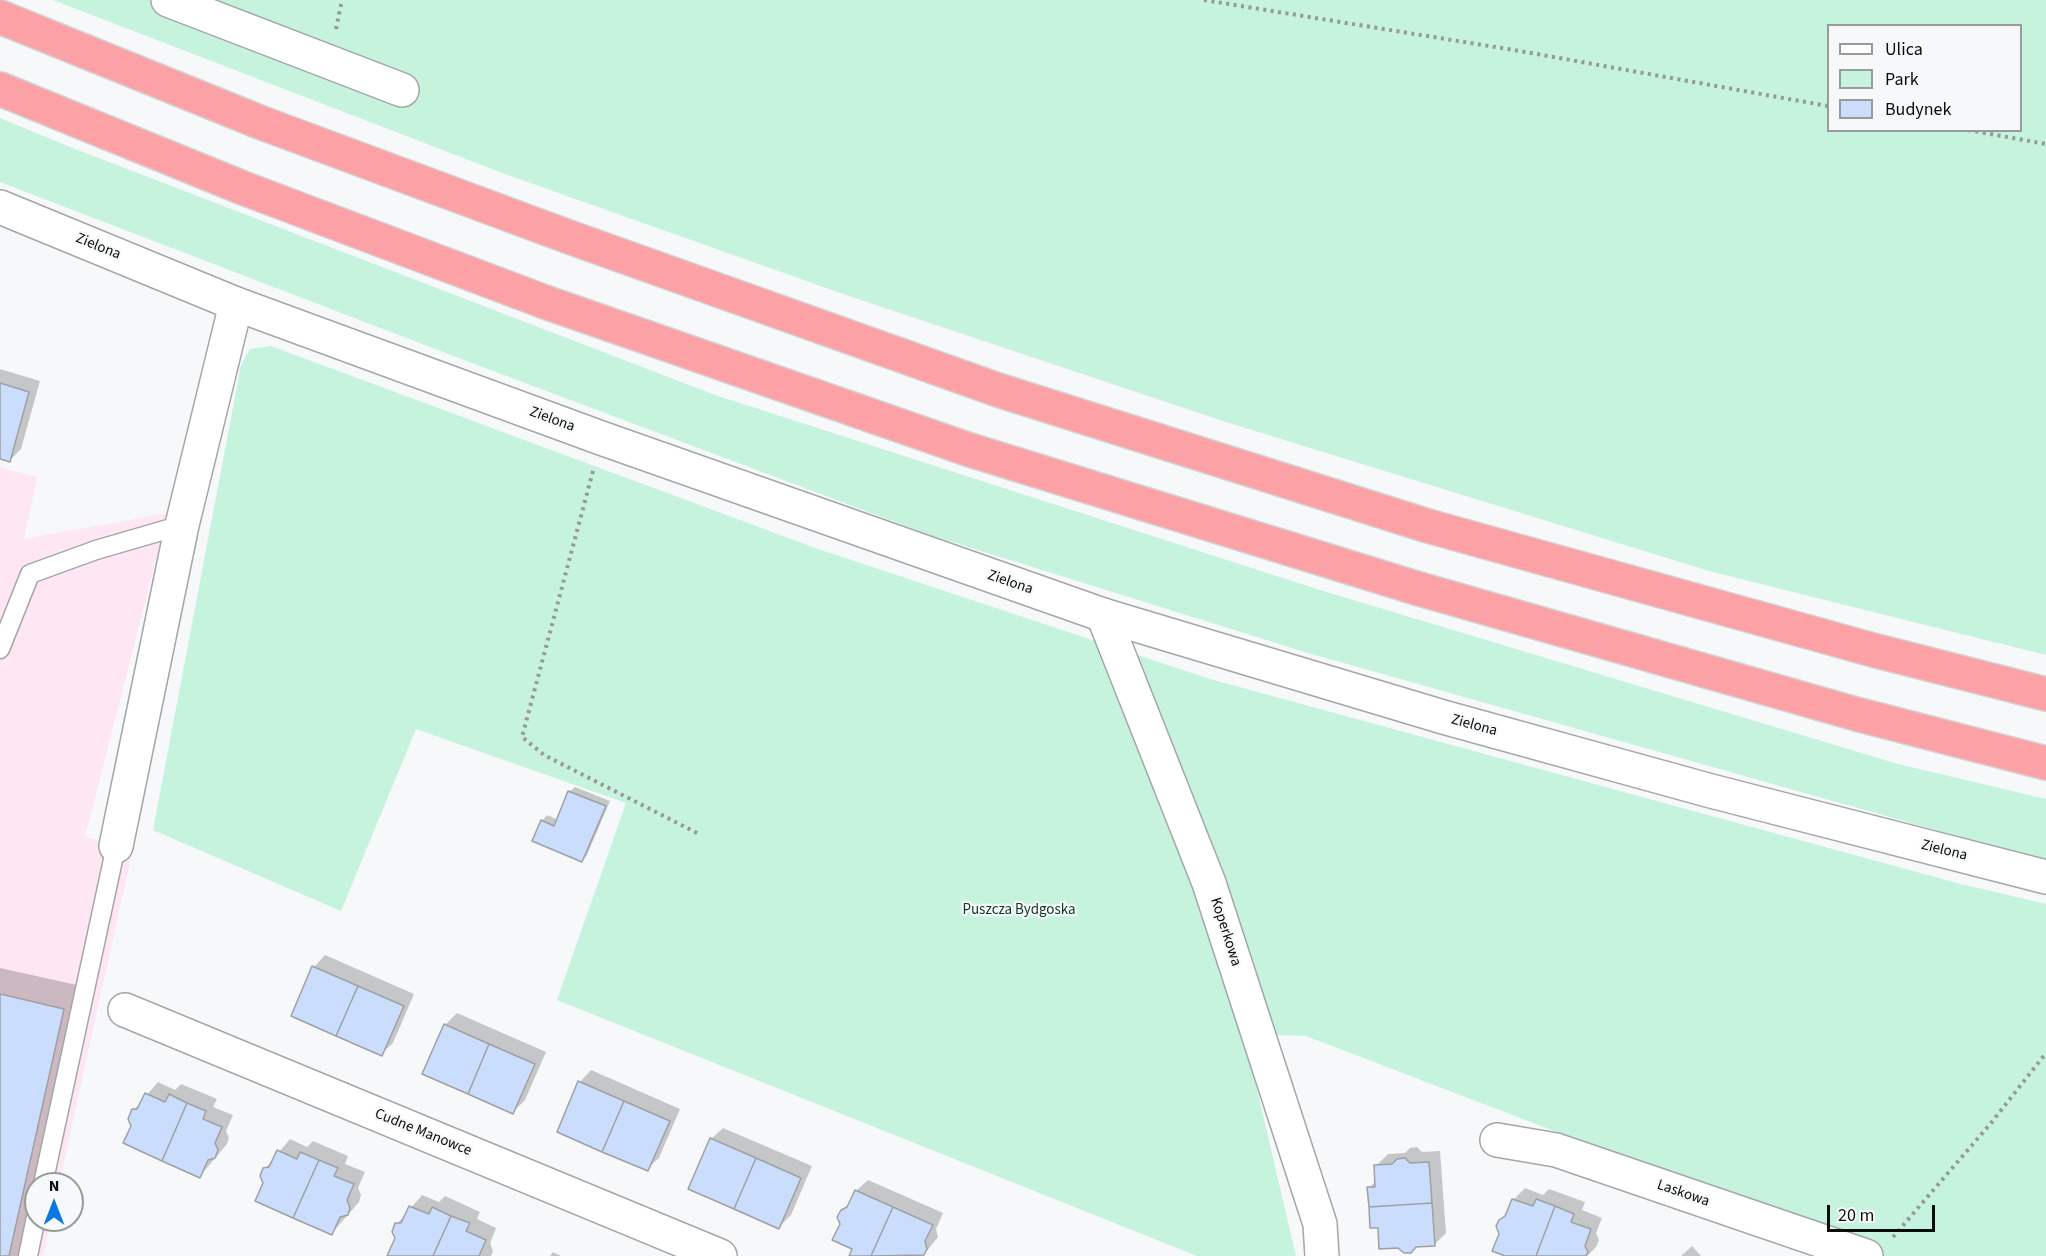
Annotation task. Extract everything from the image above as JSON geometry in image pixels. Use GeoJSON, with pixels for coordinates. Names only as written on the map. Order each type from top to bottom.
{"type":"FeatureCollection","features":[{"type":"Feature","properties":{"kind":"highway"},"geometry":{"type":"LineString","coordinates":[[0,17],[262,123],[569,237],[998,390],[1428,526],[1874,650],[2046,694]]}},
{"type":"Feature","properties":{"kind":"highway"},"geometry":{"type":"LineString","coordinates":[[0,89],[243,188],[545,302],[970,450],[1416,588],[1856,714],[2046,763]]}},
{"type":"Feature","properties":{"kind":"street"},"geometry":{"type":"LineString","coordinates":[[168,0],[402,90]]}},
{"type":"Feature","properties":{"kind":"street","name":"Zielona"},"geometry":{"type":"LineString","coordinates":[[0,207],[236,304],[601,438],[1102,615],[1454,720],[1711,791],[2046,877]]}},
{"type":"Feature","properties":{"kind":"street"},"geometry":{"type":"LineString","coordinates":[[116,846],[182,525],[236,304]]}},
{"type":"Feature","properties":{"kind":"street","name":"Koperkowa"},"geometry":{"type":"LineString","coordinates":[[1102,615],[1209,883],[1320,1224],[1322,1256]]}},
{"type":"Feature","properties":{"kind":"street","name":"Cudne Manowce"},"geometry":{"type":"LineString","coordinates":[[125,1010],[720,1256]]}},
{"type":"Feature","properties":{"kind":"street","name":"Laskowa"},"geometry":{"type":"LineString","coordinates":[[1497,1140],[1556,1150],[1879,1247]]}},
{"type":"Feature","properties":{"kind":"lane"},"geometry":{"type":"LineString","coordinates":[[0,649],[30,574],[96,550],[182,525]]}},
{"type":"Feature","properties":{"kind":"lane"},"geometry":{"type":"LineString","coordinates":[[46,1172],[116,846]]}},
{"type":"Feature","properties":{"kind":"lane"},"geometry":{"type":"LineString","coordinates":[[28,1256],[33,1232]]}},
{"type":"Feature","properties":{"kind":"path"},"geometry":{"type":"LineString","coordinates":[[1204,0],[1520,51],[1827,106]]}},
{"type":"Feature","properties":{"kind":"path"},"geometry":{"type":"LineString","coordinates":[[1979,132],[2046,144]]}},
{"type":"Feature","properties":{"kind":"path"},"geometry":{"type":"LineString","coordinates":[[601,438],[522,737],[544,755],[699,834]]}},
{"type":"Feature","properties":{"kind":"path"},"geometry":{"type":"LineString","coordinates":[[1879,1247],[1991,1123],[2046,1053]]}},
{"type":"Feature","properties":{"kind":"shaded area"},"geometry":{"type":"Polygon","coordinates":[[[0,467],[37,477],[24,539],[168,513],[85,836],[132,853],[62,1172],[24,1172],[24,1232],[48,1232],[43,1256],[0,1256],[0,467]]]}},
{"type":"Feature","properties":{"kind":"green space"},"geometry":{"type":"Polygon","coordinates":[[[53,0],[2046,0],[2046,655],[1709,571],[1226,422],[846,295],[505,174],[53,0]]]}},
{"type":"Feature","properties":{"kind":"green space"},"geometry":{"type":"Polygon","coordinates":[[[0,118],[715,395],[1320,590],[1898,764],[2046,799],[2046,861],[1308,653],[930,535],[0,182],[0,118]]]}},
{"type":"Feature","properties":{"kind":"green space","name":"Puszcza Bydgoska"},"geometry":{"type":"Polygon","coordinates":[[[271,346],[818,549],[1210,679],[1957,883],[2046,904],[2046,1256],[1881,1256],[1306,1036],[1244,1034],[1296,1256],[1197,1256],[557,1000],[626,803],[416,729],[341,911],[153,830],[241,365],[250,349],[271,346]]]}},
{"type":"Feature","properties":{"kind":"building"},"geometry":{"type":"Polygon","coordinates":[[[0,383],[29,392],[10,462],[0,459],[0,383]]]}},
{"type":"Feature","properties":{"kind":"building"},"geometry":{"type":"Polygon","coordinates":[[[568,791],[606,806],[582,862],[532,841],[541,820],[554,826],[568,791]]]}},
{"type":"Feature","properties":{"kind":"building"},"geometry":{"type":"Polygon","coordinates":[[[312,966],[358,986],[336,1036],[291,1016],[312,966]]]}},
{"type":"Feature","properties":{"kind":"building"},"geometry":{"type":"Polygon","coordinates":[[[358,986],[404,1006],[382,1056],[336,1036],[358,986]]]}},
{"type":"Feature","properties":{"kind":"building"},"geometry":{"type":"Polygon","coordinates":[[[0,994],[64,1009],[28,1172],[24,1172],[24,1189],[9,1256],[0,1256],[0,994]]]}},
{"type":"Feature","properties":{"kind":"building"},"geometry":{"type":"Polygon","coordinates":[[[444,1024],[489,1044],[468,1094],[422,1074],[444,1024]]]}},
{"type":"Feature","properties":{"kind":"building"},"geometry":{"type":"Polygon","coordinates":[[[489,1044],[535,1064],[513,1114],[468,1094],[489,1044]]]}},
{"type":"Feature","properties":{"kind":"building"},"geometry":{"type":"Polygon","coordinates":[[[578,1081],[624,1101],[602,1152],[557,1132],[578,1081]]]}},
{"type":"Feature","properties":{"kind":"building"},"geometry":{"type":"Polygon","coordinates":[[[145,1093],[165,1102],[169,1094],[187,1103],[162,1161],[123,1143],[131,1126],[128,1119],[132,1109],[137,1109],[145,1093]]]}},
{"type":"Feature","properties":{"kind":"building"},"geometry":{"type":"Polygon","coordinates":[[[624,1101],[670,1121],[648,1171],[602,1152],[624,1101]]]}},
{"type":"Feature","properties":{"kind":"building"},"geometry":{"type":"Polygon","coordinates":[[[187,1103],[206,1111],[203,1119],[222,1127],[215,1143],[218,1150],[215,1158],[208,1160],[200,1178],[162,1161],[187,1103]]]}},
{"type":"Feature","properties":{"kind":"building"},"geometry":{"type":"Polygon","coordinates":[[[710,1138],[756,1158],[734,1209],[688,1189],[710,1138]]]}},
{"type":"Feature","properties":{"kind":"building"},"geometry":{"type":"Polygon","coordinates":[[[277,1150],[297,1159],[300,1152],[319,1160],[293,1218],[255,1201],[263,1183],[260,1176],[263,1168],[269,1167],[277,1150]]]}},
{"type":"Feature","properties":{"kind":"building"},"geometry":{"type":"Polygon","coordinates":[[[756,1158],[801,1178],[779,1229],[734,1209],[756,1158]]]}},
{"type":"Feature","properties":{"kind":"building"},"geometry":{"type":"Polygon","coordinates":[[[1405,1158],[1410,1163],[1429,1162],[1432,1203],[1369,1207],[1367,1187],[1375,1187],[1374,1165],[1392,1164],[1397,1159],[1405,1158]]]}},
{"type":"Feature","properties":{"kind":"building"},"geometry":{"type":"Polygon","coordinates":[[[319,1160],[338,1168],[334,1176],[354,1184],[347,1200],[350,1208],[348,1215],[340,1217],[332,1235],[293,1218],[319,1160]]]}},
{"type":"Feature","properties":{"kind":"building"},"geometry":{"type":"Polygon","coordinates":[[[855,1190],[893,1207],[871,1256],[849,1256],[852,1249],[832,1240],[840,1224],[837,1217],[841,1210],[847,1207],[855,1190]]]}},
{"type":"Feature","properties":{"kind":"building"},"geometry":{"type":"Polygon","coordinates":[[[1512,1199],[1533,1206],[1536,1199],[1555,1206],[1536,1256],[1505,1256],[1492,1251],[1499,1234],[1496,1226],[1505,1216],[1512,1199]]]}},
{"type":"Feature","properties":{"kind":"building"},"geometry":{"type":"Polygon","coordinates":[[[1432,1203],[1435,1246],[1416,1247],[1411,1253],[1404,1253],[1398,1248],[1379,1249],[1378,1228],[1370,1228],[1369,1207],[1432,1203]]]}},
{"type":"Feature","properties":{"kind":"building"},"geometry":{"type":"Polygon","coordinates":[[[409,1206],[429,1214],[432,1207],[451,1216],[433,1256],[387,1256],[395,1238],[392,1232],[395,1223],[401,1223],[409,1206]]]}},
{"type":"Feature","properties":{"kind":"building"},"geometry":{"type":"Polygon","coordinates":[[[1555,1206],[1574,1214],[1571,1222],[1591,1229],[1585,1246],[1588,1252],[1586,1256],[1536,1256],[1555,1206]]]}},
{"type":"Feature","properties":{"kind":"building"},"geometry":{"type":"Polygon","coordinates":[[[893,1207],[933,1225],[925,1241],[927,1249],[924,1255],[871,1256],[893,1207]]]}},
{"type":"Feature","properties":{"kind":"building"},"geometry":{"type":"Polygon","coordinates":[[[451,1216],[470,1223],[466,1231],[486,1240],[479,1256],[433,1256],[451,1216]]]}}]}
